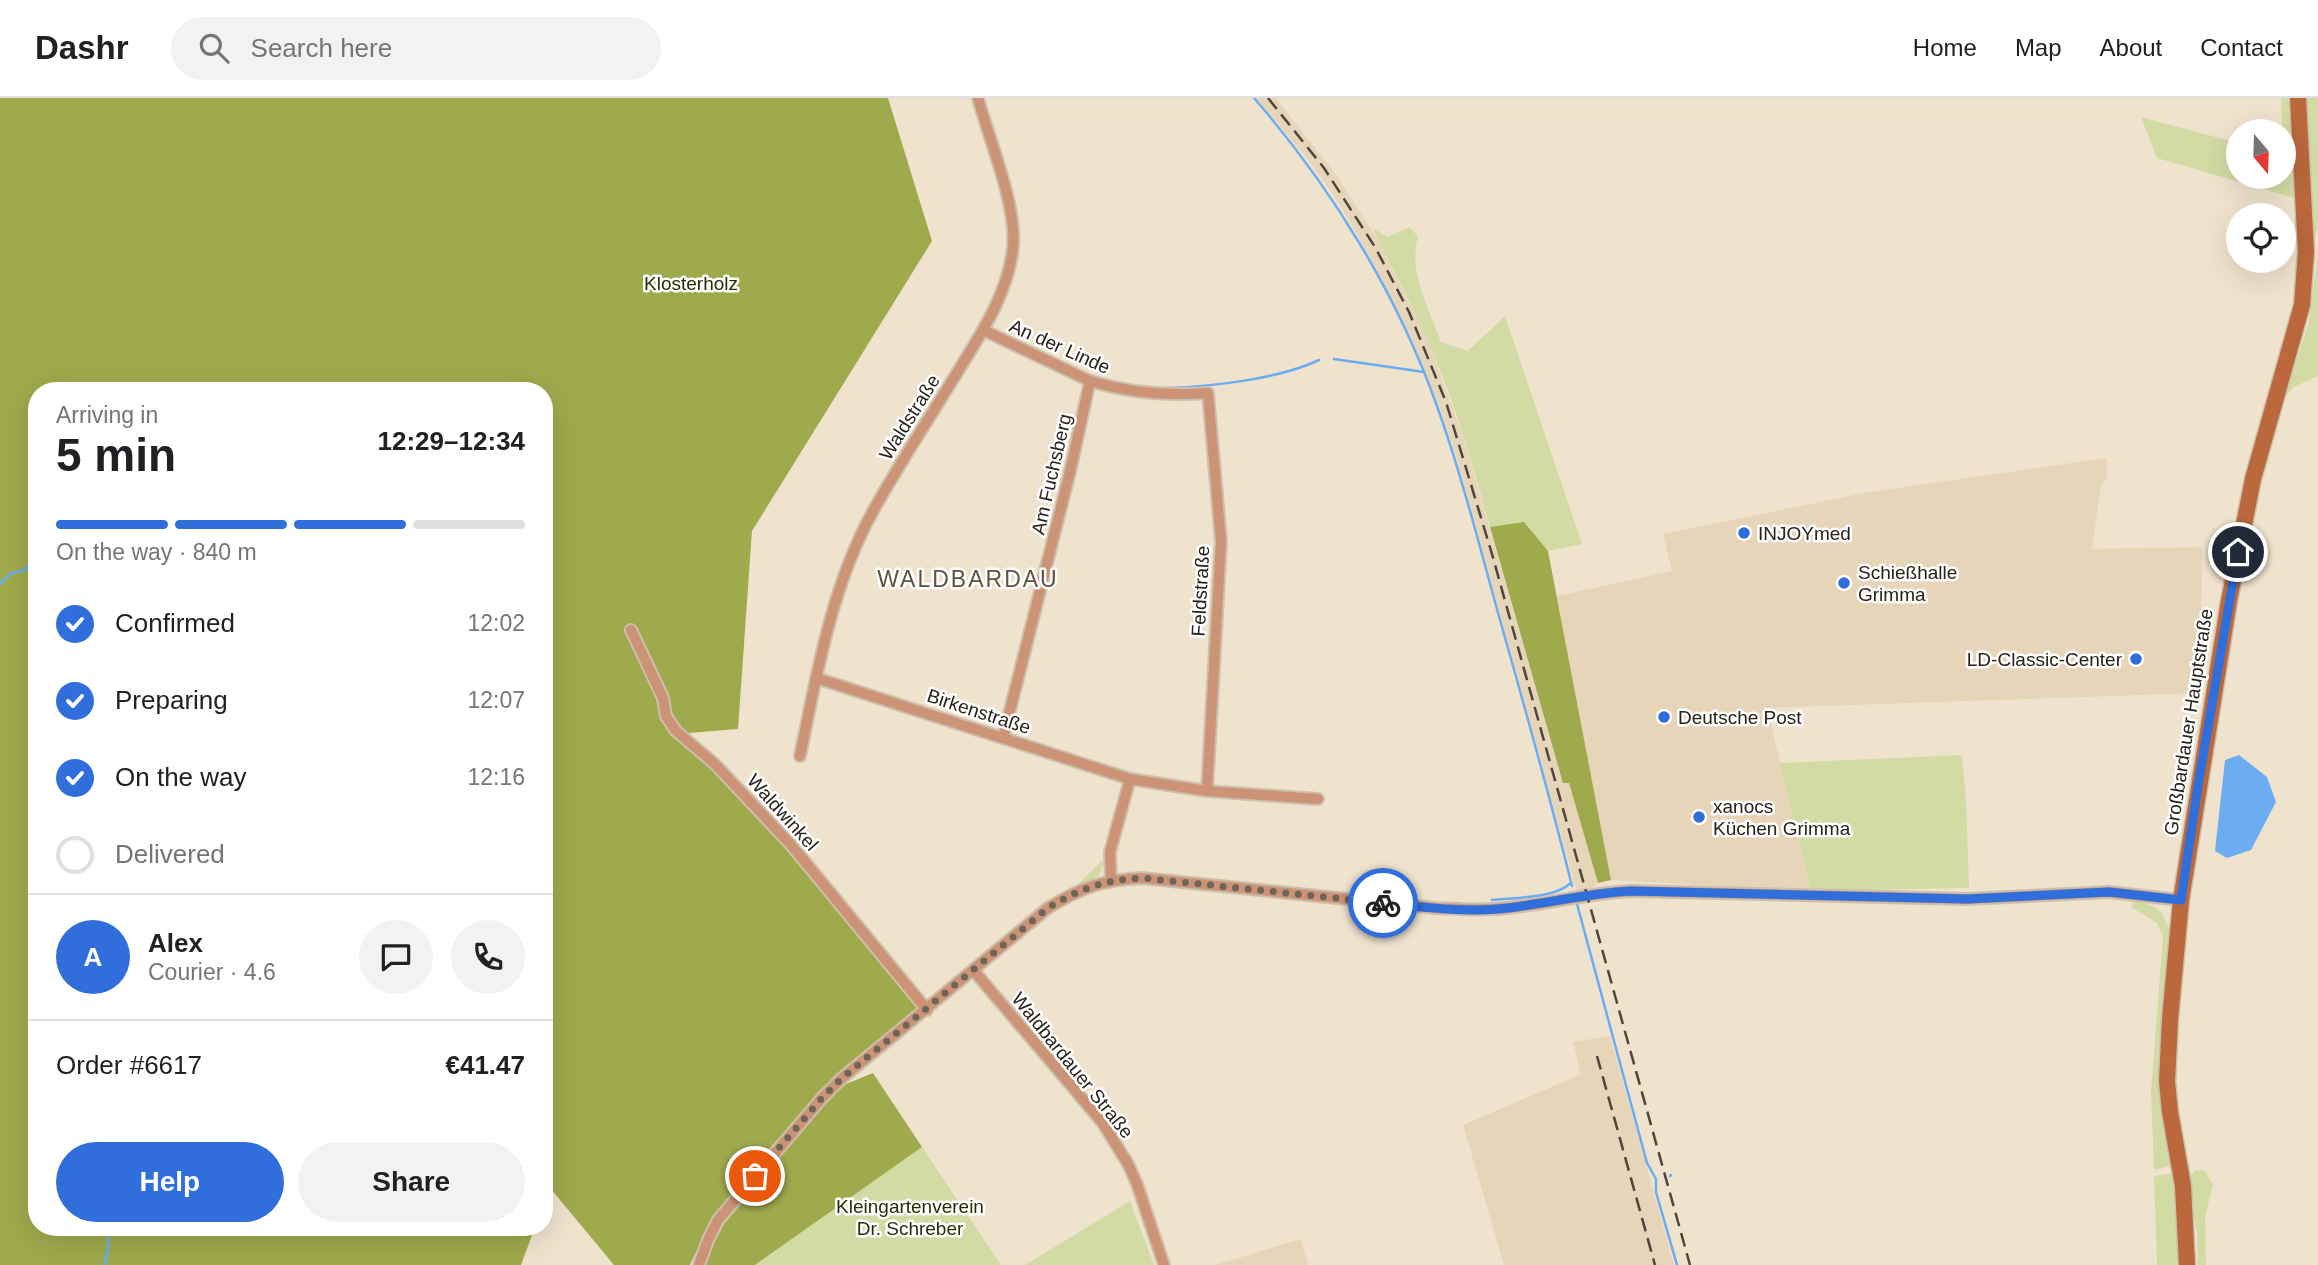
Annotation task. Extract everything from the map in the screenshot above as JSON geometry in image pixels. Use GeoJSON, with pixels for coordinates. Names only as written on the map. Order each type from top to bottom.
{"type":"FeatureCollection","features":[{"type":"Feature","properties":{"kind":"main road","name":"Großbardauer Hauptstraße"},"geometry":{"type":"LineString","coordinates":[[2187,1265],[2183,1186],[2167,1082],[2181,900],[2229,601],[2253,479],[2302,305],[2306,252],[2298,98]]}},
{"type":"Feature","properties":{"kind":"street","name":"Waldstraße"},"geometry":{"type":"LineString","coordinates":[[800,757],[830,619],[861,534],[983,330],[1009,272],[1013,231],[1008,202],[978,98]]}},
{"type":"Feature","properties":{"kind":"street","name":"An der Linde"},"geometry":{"type":"LineString","coordinates":[[983,330],[1090,382],[1146,393],[1208,393]]}},
{"type":"Feature","properties":{"kind":"street","name":"Am Fuchsberg"},"geometry":{"type":"LineString","coordinates":[[1003,738],[1090,382]]}},
{"type":"Feature","properties":{"kind":"street","name":"Feldstraße"},"geometry":{"type":"LineString","coordinates":[[1207,791],[1221,541],[1208,393]]}},
{"type":"Feature","properties":{"kind":"street","name":"Waldwinkel"},"geometry":{"type":"LineString","coordinates":[[631,630],[663,698],[666,716],[676,731],[715,764],[792,846],[927,1010]]}},
{"type":"Feature","properties":{"kind":"street","name":"Birkenstraße"},"geometry":{"type":"LineString","coordinates":[[816,678],[1130,779],[1207,791],[1318,799]]}},
{"type":"Feature","properties":{"kind":"street"},"geometry":{"type":"LineString","coordinates":[[1111,880],[1110,852],[1130,779]]}},
{"type":"Feature","properties":{"kind":"street"},"geometry":{"type":"LineString","coordinates":[[699,1265],[718,1220],[841,1079],[1048,908],[1073,892],[1111,880],[1142,878],[1435,908],[1481,910],[1508,908],[1597,892],[1631,891],[1967,899],[2109,892],[2181,900]]}},
{"type":"Feature","properties":{"kind":"street","name":"Waldbardauer Straße"},"geometry":{"type":"LineString","coordinates":[[974,971],[1102,1122],[1138,1184],[1164,1265]]}},
{"type":"Feature","properties":{"kind":"shaded area"},"geometry":{"type":"Polygon","coordinates":[[[1256,98],[1276,98],[1337,176],[1377,239],[1427,338],[1462,433],[1563,782],[1569,783],[1598,883],[1592,888],[1577,891],[1574,882],[1460,469],[1439,405],[1410,335],[1355,230],[1331,192],[1306,157],[1256,98]]]}},
{"type":"Feature","properties":{"kind":"shaded area"},"geometry":{"type":"Polygon","coordinates":[[[2107,458],[2107,478],[2101,485],[2092,549],[2202,547],[2200,693],[1767,708],[1811,891],[1611,880],[1557,596],[1672,571],[1663,534],[1864,493],[2107,458]]]}},
{"type":"Feature","properties":{"kind":"shaded area"},"geometry":{"type":"Polygon","coordinates":[[[1610,1036],[1674,1265],[1504,1265],[1463,1125],[1581,1074],[1573,1042],[1610,1036]]]}},
{"type":"Feature","properties":{"kind":"shaded area"},"geometry":{"type":"Polygon","coordinates":[[[1301,1239],[1308,1265],[1215,1265],[1301,1239]]]}},
{"type":"Feature","properties":{"kind":"green space","name":"Klosterholz"},"geometry":{"type":"Polygon","coordinates":[[[0,98],[888,98],[932,241],[752,531],[738,729],[689,733],[711,764],[752,803],[921,1008],[837,1076],[755,1164],[712,1218],[690,1265],[614,1265],[553,1192],[553,382],[28,382],[28,1236],[532,1236],[521,1265],[0,1265],[0,98]]]}},
{"type":"Feature","properties":{"kind":"green space"},"geometry":{"type":"Polygon","coordinates":[[[2281,98],[2295,98],[2296,119],[2282,119],[2281,98]]]}},
{"type":"Feature","properties":{"kind":"green space"},"geometry":{"type":"Polygon","coordinates":[[[2302,98],[2318,98],[2318,229],[2314,237],[2310,237],[2302,98]]]}},
{"type":"Feature","properties":{"kind":"green space"},"geometry":{"type":"Polygon","coordinates":[[[2141,117],[2226,140],[2226,178],[2157,158],[2141,117]]]}},
{"type":"Feature","properties":{"kind":"green space"},"geometry":{"type":"Polygon","coordinates":[[[2296,132],[2298,199],[2264,189],[2296,189],[2296,132]]]}},
{"type":"Feature","properties":{"kind":"green space"},"geometry":{"type":"Polygon","coordinates":[[[1410,227],[1418,237],[1416,263],[1421,290],[1441,342],[1468,351],[1505,316],[1582,544],[1548,551],[1524,523],[1490,527],[1462,431],[1443,378],[1374,229],[1388,237],[1410,227]]]}},
{"type":"Feature","properties":{"kind":"green space"},"geometry":{"type":"Polygon","coordinates":[[[2318,253],[2318,376],[2294,387],[2284,399],[2309,322],[2318,253]]]}},
{"type":"Feature","properties":{"kind":"green space"},"geometry":{"type":"Polygon","coordinates":[[[1524,522],[1548,551],[1611,880],[1598,883],[1569,783],[1563,783],[1490,527],[1524,522]]]}},
{"type":"Feature","properties":{"kind":"green space"},"geometry":{"type":"Polygon","coordinates":[[[1962,755],[1969,888],[1811,891],[1780,763],[1962,755]]]}},
{"type":"Feature","properties":{"kind":"green space"},"geometry":{"type":"Polygon","coordinates":[[[1106,857],[1099,876],[1075,887],[1106,857]]]}},
{"type":"Feature","properties":{"kind":"green space"},"geometry":{"type":"Polygon","coordinates":[[[2134,899],[2155,907],[2162,913],[2171,933],[2160,1081],[2173,1163],[2154,1170],[2151,1092],[2163,936],[2157,923],[2131,907],[2134,899]]]}},
{"type":"Feature","properties":{"kind":"green space"},"geometry":{"type":"Polygon","coordinates":[[[873,1073],[922,1147],[755,1265],[706,1265],[724,1224],[826,1102],[846,1084],[873,1073]]]}},
{"type":"Feature","properties":{"kind":"green space","name":"Kleingartenverein Dr. Schreber"},"geometry":{"type":"Polygon","coordinates":[[[922,1147],[1001,1265],[755,1265],[922,1147]]]}},
{"type":"Feature","properties":{"kind":"green space"},"geometry":{"type":"Polygon","coordinates":[[[2196,1170],[2205,1171],[2213,1185],[2205,1217],[2206,1265],[2198,1265],[2197,1235],[2188,1178],[2196,1170]]]}},
{"type":"Feature","properties":{"kind":"green space"},"geometry":{"type":"Polygon","coordinates":[[[2175,1173],[2181,1265],[2157,1265],[2154,1176],[2175,1173]]]}},
{"type":"Feature","properties":{"kind":"green space"},"geometry":{"type":"Polygon","coordinates":[[[1130,1201],[1154,1265],[1025,1265],[1130,1201]]]}},
{"type":"Feature","properties":{"kind":"water"},"geometry":{"type":"Polygon","coordinates":[[[2239,755],[2267,777],[2276,802],[2251,850],[2227,858],[2215,851],[2225,760],[2239,755]]]}},
{"type":"Feature","properties":{"kind":"waterway"},"geometry":{"type":"LineString","coordinates":[[1254,98],[1283,132],[1336,205],[1382,283],[1421,364],[1463,485],[1572,886]]}},
{"type":"Feature","properties":{"kind":"waterway"},"geometry":{"type":"LineString","coordinates":[[1334,359],[1424,372]]}},
{"type":"Feature","properties":{"kind":"waterway"},"geometry":{"type":"LineString","coordinates":[[1170,388],[1266,377],[1319,360]]}},
{"type":"Feature","properties":{"kind":"waterway"},"geometry":{"type":"LineString","coordinates":[[0,584],[11,573],[23,571],[28,566]]}},
{"type":"Feature","properties":{"kind":"waterway"},"geometry":{"type":"LineString","coordinates":[[1492,900],[1544,895],[1571,883]]}},
{"type":"Feature","properties":{"kind":"waterway"},"geometry":{"type":"LineString","coordinates":[[1577,904],[1647,1163],[1656,1179],[1656,1192],[1677,1265]]}},
{"type":"Feature","properties":{"kind":"waterway"},"geometry":{"type":"LineString","coordinates":[[105,1265],[108,1236]]}},
{"type":"Feature","properties":{"kind":"railway"},"geometry":{"type":"LineString","coordinates":[[1268,98],[1324,168],[1375,247],[1409,312],[1446,402],[1492,554],[1690,1265]]}},
{"type":"Feature","properties":{"kind":"railway"},"geometry":{"type":"LineString","coordinates":[[1597,1056],[1655,1265]]}},
{"type":"Feature","properties":{"kind":"way so far"},"geometry":{"type":"LineString","coordinates":[[755,1176],[841,1079],[1048,908],[1073,892],[1111,880],[1142,878],[1383,903]]}},
{"type":"Feature","properties":{"kind":"place","name":"INJOYmed"},"geometry":{"type":"Point","coordinates":[1744,533]}},
{"type":"Feature","properties":{"kind":"place","name":"Schießhalle Grimma"},"geometry":{"type":"Point","coordinates":[1844,583]}},
{"type":"Feature","properties":{"kind":"place","name":"LD-Classic-Center"},"geometry":{"type":"Point","coordinates":[2136,659]}},
{"type":"Feature","properties":{"kind":"place","name":"Deutsche Post"},"geometry":{"type":"Point","coordinates":[1664,717]}},
{"type":"Feature","properties":{"kind":"place","name":"xanocs Küchen Grimma"},"geometry":{"type":"Point","coordinates":[1699,817]}},
{"type":"Feature","properties":{"kind":"district","name":"WALDBARDAU"},"geometry":{"type":"Point","coordinates":[968,579]}},
{"type":"Feature","properties":{"kind":"route"},"geometry":{"type":"LineString","coordinates":[[1383,903],[1481,910],[1508,908],[1597,892],[1631,891],[1967,899],[2109,892],[2181,900],[2238,552]]}}]}
